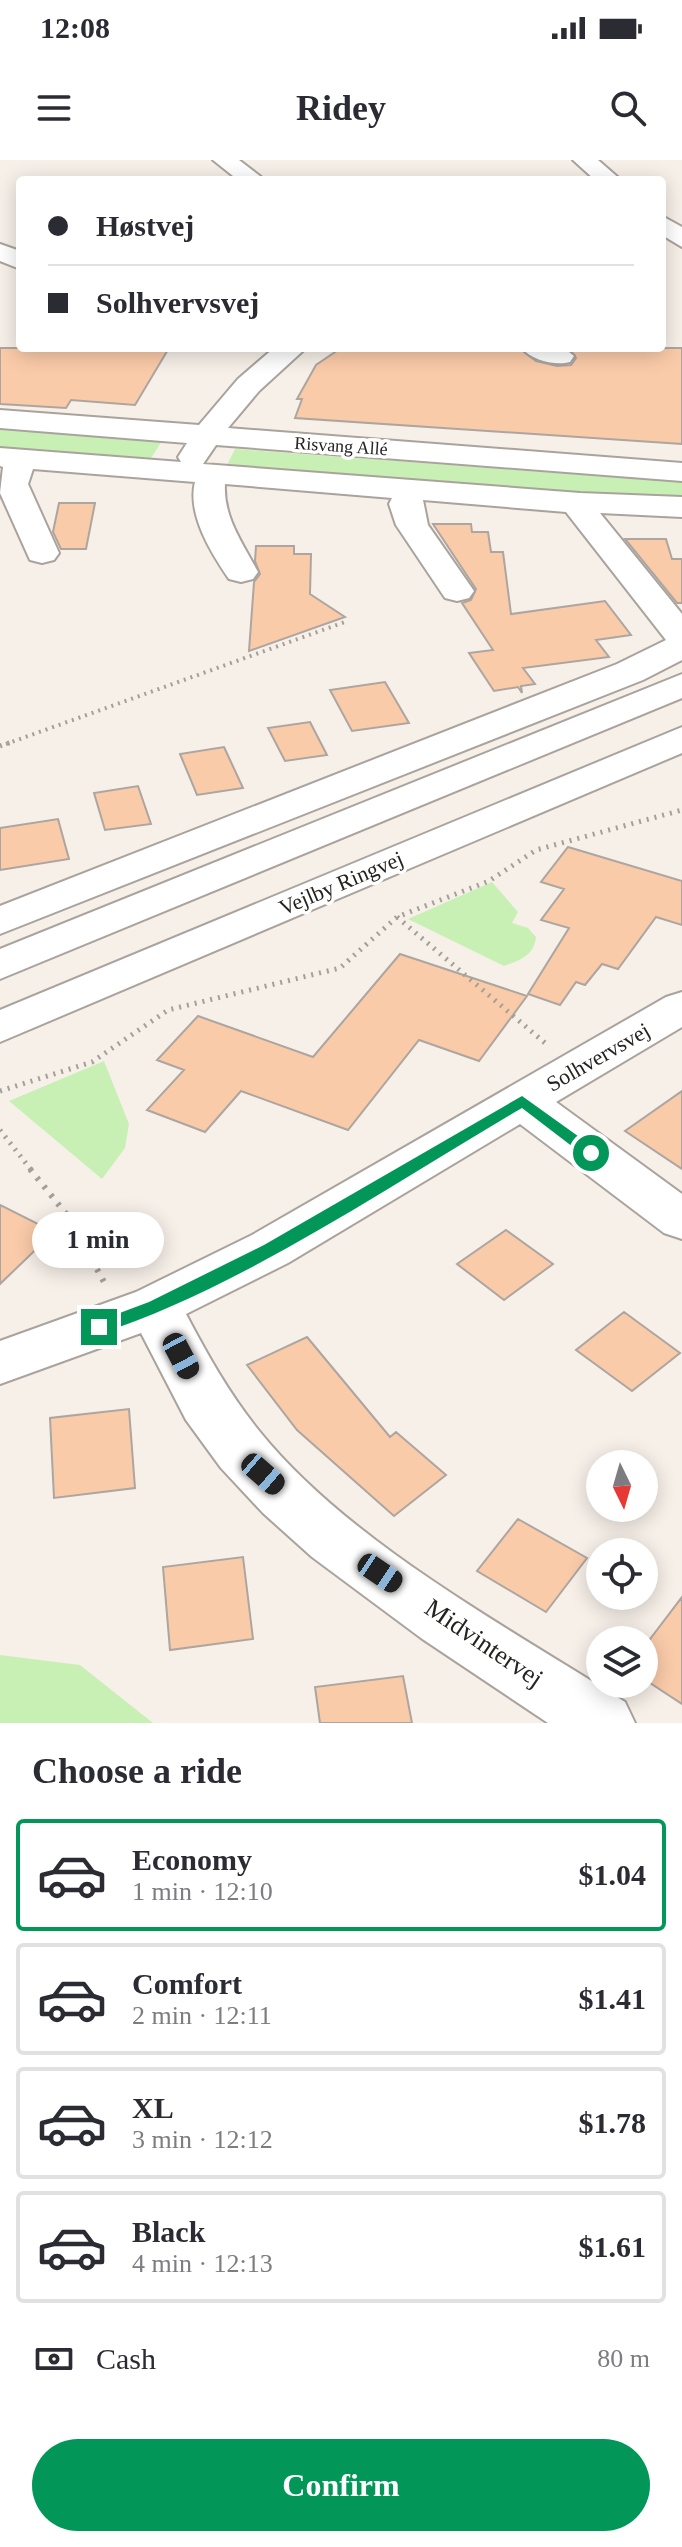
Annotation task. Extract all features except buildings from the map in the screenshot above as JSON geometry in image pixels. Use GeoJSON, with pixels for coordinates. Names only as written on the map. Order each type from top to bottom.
{"type":"FeatureCollection","features":[{"type":"Feature","properties":{"kind":"street"},"geometry":{"type":"LineString","coordinates":[[224,160],[247,176]]}},
{"type":"Feature","properties":{"kind":"street"},"geometry":{"type":"LineString","coordinates":[[584,160],[604,176]]}},
{"type":"Feature","properties":{"kind":"street"},"geometry":{"type":"LineString","coordinates":[[241,572],[209,507],[207,486],[199,472],[207,435],[226,406],[287,352]]}},
{"type":"Feature","properties":{"kind":"street","name":"Risvang Allé"},"geometry":{"type":"LineString","coordinates":[[0,419],[682,472]]}},
{"type":"Feature","properties":{"kind":"street","name":"Risvang Allé"},"geometry":{"type":"LineString","coordinates":[[42,553],[12,484],[12,458],[580,503],[682,507]]}},
{"type":"Feature","properties":{"kind":"street"},"geometry":{"type":"LineString","coordinates":[[412,489],[405,504],[412,525],[457,591]]}},
{"type":"Feature","properties":{"kind":"street"},"geometry":{"type":"LineString","coordinates":[[580,503],[582,512],[682,637]]}},
{"type":"Feature","properties":{"kind":"street"},"geometry":{"type":"LineString","coordinates":[[0,921],[630,672],[682,646]]}},
{"type":"Feature","properties":{"kind":"street"},"geometry":{"type":"LineString","coordinates":[[0,965],[682,685]]}},
{"type":"Feature","properties":{"kind":"street","name":"Vejlby Ringvej"},"geometry":{"type":"LineString","coordinates":[[0,1027],[682,739]]}},
{"type":"Feature","properties":{"kind":"street","name":"Solhvervsvej"},"geometry":{"type":"LineString","coordinates":[[0,1363],[140,1312],[270,1249],[682,1007]]}},
{"type":"Feature","properties":{"kind":"street"},"geometry":{"type":"LineString","coordinates":[[522,1101],[682,1220]]}},
{"type":"Feature","properties":{"kind":"street","name":"Midvintervej"},"geometry":{"type":"LineString","coordinates":[[140,1312],[207,1405],[263,1474],[356,1556],[602,1723]]}},
{"type":"Feature","properties":{"kind":"path"},"geometry":{"type":"LineString","coordinates":[[0,746],[345,622]]}},
{"type":"Feature","properties":{"kind":"path"},"geometry":{"type":"LineString","coordinates":[[0,1091],[92,1062],[168,1010],[340,968],[397,917],[489,881],[536,850],[682,810]]}},
{"type":"Feature","properties":{"kind":"path"},"geometry":{"type":"LineString","coordinates":[[397,917],[576,1070]]}},
{"type":"Feature","properties":{"kind":"path"},"geometry":{"type":"LineString","coordinates":[[0,1130],[140,1312]]}},
{"type":"Feature","properties":{"kind":"green space"},"geometry":{"type":"Polygon","coordinates":[[[0,428],[162,441],[151,458],[0,447],[0,428]]]}},
{"type":"Feature","properties":{"kind":"green space"},"geometry":{"type":"Polygon","coordinates":[[[235,449],[682,482],[682,500],[226,467],[235,449]]]}},
{"type":"Feature","properties":{"kind":"green space"},"geometry":{"type":"Polygon","coordinates":[[[492,882],[518,912],[512,923],[528,928],[536,937],[529,953],[515,962],[504,966],[408,919],[492,882]]]}},
{"type":"Feature","properties":{"kind":"green space"},"geometry":{"type":"Polygon","coordinates":[[[104,1061],[129,1124],[125,1148],[102,1179],[9,1101],[104,1061]]]}},
{"type":"Feature","properties":{"kind":"green space"},"geometry":{"type":"Polygon","coordinates":[[[0,1655],[80,1665],[153,1723],[0,1723],[0,1655]]]}},
{"type":"Feature","properties":{"kind":"route"},"geometry":{"type":"LineString","coordinates":[[99,1327],[155,1306],[270,1249],[522,1101],[591,1153]]}}]}
